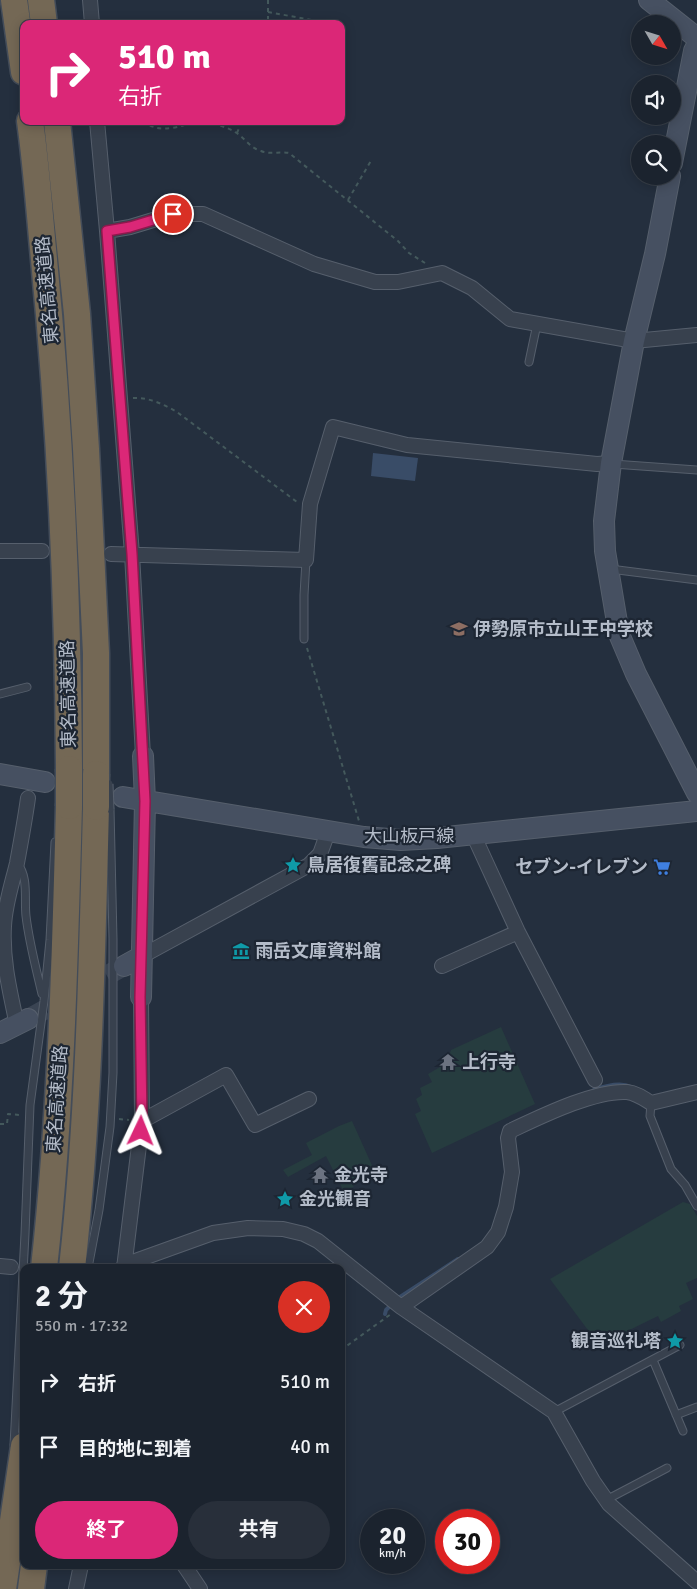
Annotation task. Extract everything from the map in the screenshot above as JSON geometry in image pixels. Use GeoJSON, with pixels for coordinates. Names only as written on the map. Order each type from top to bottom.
{"type":"FeatureCollection","features":[{"type":"Feature","properties":{"kind":"highway"},"geometry":{"type":"LineString","coordinates":[[14,0],[20,43]]}},
{"type":"Feature","properties":{"kind":"highway"},"geometry":{"type":"LineString","coordinates":[[41,0],[44,20]]}},
{"type":"Feature","properties":{"kind":"highway","name":"東名高速道路"},"geometry":{"type":"LineString","coordinates":[[30,125],[50,316],[60,446],[68,643],[69,806],[66,936],[56,1124],[44,1264]]}},
{"type":"Feature","properties":{"kind":"highway","name":"東名高速道路"},"geometry":{"type":"LineString","coordinates":[[57,125],[78,314],[102,776],[110,804],[92,940],[83,1131],[72,1264]]}},
{"type":"Feature","properties":{"kind":"highway"},"geometry":{"type":"LineString","coordinates":[[3,1589],[13,1525],[17,1452]]}},
{"type":"Feature","properties":{"kind":"highway"},"geometry":{"type":"LineString","coordinates":[[32,1589],[34,1569]]}},
{"type":"Feature","properties":{"kind":"street"},"geometry":{"type":"LineString","coordinates":[[90,0],[92,20]]}},
{"type":"Feature","properties":{"kind":"street"},"geometry":{"type":"LineString","coordinates":[[648,0],[697,38]]}},
{"type":"Feature","properties":{"kind":"street"},"geometry":{"type":"LineString","coordinates":[[677,135],[694,50],[697,45]]}},
{"type":"Feature","properties":{"kind":"street"},"geometry":{"type":"LineString","coordinates":[[97,125],[132,554],[145,801],[136,1120],[124,1264]]}},
{"type":"Feature","properties":{"kind":"street"},"geometry":{"type":"LineString","coordinates":[[668,185],[655,254],[634,341],[611,463],[604,521],[605,551],[619,634],[636,674],[697,793]]}},
{"type":"Feature","properties":{"kind":"street"},"geometry":{"type":"LineString","coordinates":[[107,231],[130,227],[173,214],[203,214],[314,264],[375,282],[398,282],[442,273],[472,288],[510,319],[634,341],[697,335]]}},
{"type":"Feature","properties":{"kind":"street"},"geometry":{"type":"LineString","coordinates":[[111,554],[306,560],[310,504],[333,427],[407,445],[597,464],[611,463]]}},
{"type":"Feature","properties":{"kind":"street"},"geometry":{"type":"LineString","coordinates":[[0,551],[42,551]]}},
{"type":"Feature","properties":{"kind":"street"},"geometry":{"type":"LineString","coordinates":[[0,774],[45,782]]}},
{"type":"Feature","properties":{"kind":"street"},"geometry":{"type":"LineString","coordinates":[[15,1026],[7,974],[4,934],[8,895],[17,863],[28,798]]}},
{"type":"Feature","properties":{"kind":"street","name":"大山板戸線"},"geometry":{"type":"LineString","coordinates":[[110,804],[145,801],[328,832],[401,840],[697,811]]}},
{"type":"Feature","properties":{"kind":"street"},"geometry":{"type":"LineString","coordinates":[[124,966],[309,865],[320,854],[328,832]]}},
{"type":"Feature","properties":{"kind":"street"},"geometry":{"type":"LineString","coordinates":[[474,834],[518,932],[600,1088]]}},
{"type":"Feature","properties":{"kind":"street"},"geometry":{"type":"LineString","coordinates":[[442,966],[518,932]]}},
{"type":"Feature","properties":{"kind":"street"},"geometry":{"type":"LineString","coordinates":[[136,1120],[226,1075],[255,1125],[308,1098]]}},
{"type":"Feature","properties":{"kind":"street"},"geometry":{"type":"LineString","coordinates":[[396,1303],[487,1247],[498,1232],[506,1207],[512,1172],[508,1138],[510,1131],[600,1088],[638,1094],[651,1103],[697,1092]]}},
{"type":"Feature","properties":{"kind":"street"},"geometry":{"type":"LineString","coordinates":[[129,1264],[213,1233],[248,1228],[283,1229],[304,1234],[318,1241],[396,1303],[554,1412],[593,1481],[609,1504],[697,1582]]}},
{"type":"Feature","properties":{"kind":"street"},"geometry":{"type":"LineString","coordinates":[[76,1589],[80,1569]]}},
{"type":"Feature","properties":{"kind":"street"},"geometry":{"type":"LineString","coordinates":[[187,1569],[200,1589]]}},
{"type":"Feature","properties":{"kind":"lane"},"geometry":{"type":"LineString","coordinates":[[529,362],[537,324]]}},
{"type":"Feature","properties":{"kind":"lane"},"geometry":{"type":"LineString","coordinates":[[611,463],[697,470]]}},
{"type":"Feature","properties":{"kind":"lane"},"geometry":{"type":"LineString","coordinates":[[304,639],[306,560]]}},
{"type":"Feature","properties":{"kind":"lane"},"geometry":{"type":"LineString","coordinates":[[607,568],[697,580]]}},
{"type":"Feature","properties":{"kind":"lane"},"geometry":{"type":"LineString","coordinates":[[61,712],[68,643]]}},
{"type":"Feature","properties":{"kind":"lane"},"geometry":{"type":"LineString","coordinates":[[96,653],[104,740]]}},
{"type":"Feature","properties":{"kind":"lane"},"geometry":{"type":"LineString","coordinates":[[0,694],[27,687]]}},
{"type":"Feature","properties":{"kind":"lane"},"geometry":{"type":"LineString","coordinates":[[89,1264],[99,1210],[110,1127],[113,1073],[110,804]]}},
{"type":"Feature","properties":{"kind":"lane"},"geometry":{"type":"LineString","coordinates":[[24,1264],[30,1106],[50,940],[55,837]]}},
{"type":"Feature","properties":{"kind":"lane"},"geometry":{"type":"LineString","coordinates":[[17,863],[22,869],[25,884],[26,917],[44,1001]]}},
{"type":"Feature","properties":{"kind":"lane"},"geometry":{"type":"LineString","coordinates":[[651,1103],[650,1116],[672,1169],[685,1185],[697,1206]]}},
{"type":"Feature","properties":{"kind":"lane"},"geometry":{"type":"LineString","coordinates":[[554,1412],[680,1344]]}},
{"type":"Feature","properties":{"kind":"lane"},"geometry":{"type":"LineString","coordinates":[[653,1360],[683,1431]]}},
{"type":"Feature","properties":{"kind":"lane"},"geometry":{"type":"LineString","coordinates":[[17,1452],[20,1372]]}},
{"type":"Feature","properties":{"kind":"lane"},"geometry":{"type":"LineString","coordinates":[[676,1415],[697,1407]]}},
{"type":"Feature","properties":{"kind":"lane"},"geometry":{"type":"LineString","coordinates":[[606,1500],[667,1468]]}},
{"type":"Feature","properties":{"kind":"lane"},"geometry":{"type":"LineString","coordinates":[[32,1589],[38,1569]]}},
{"type":"Feature","properties":{"kind":"path"},"geometry":{"type":"LineString","coordinates":[[268,0],[268,20]]}},
{"type":"Feature","properties":{"kind":"path"},"geometry":{"type":"LineString","coordinates":[[268,12],[312,20]]}},
{"type":"Feature","properties":{"kind":"path"},"geometry":{"type":"LineString","coordinates":[[150,125],[165,129],[183,125]]}},
{"type":"Feature","properties":{"kind":"path"},"geometry":{"type":"LineString","coordinates":[[216,125],[237,133],[253,148],[264,153],[289,153],[398,241],[409,253],[436,270],[438,274]]}},
{"type":"Feature","properties":{"kind":"path"},"geometry":{"type":"LineString","coordinates":[[237,133],[240,125]]}},
{"type":"Feature","properties":{"kind":"path"},"geometry":{"type":"LineString","coordinates":[[348,200],[372,159]]}},
{"type":"Feature","properties":{"kind":"path"},"geometry":{"type":"LineString","coordinates":[[120,398],[139,398],[164,404],[310,511]]}},
{"type":"Feature","properties":{"kind":"path"},"geometry":{"type":"LineString","coordinates":[[304,639],[364,837]]}},
{"type":"Feature","properties":{"kind":"path"},"geometry":{"type":"LineString","coordinates":[[0,1124],[8,1124],[8,1114],[25,1115]]}},
{"type":"Feature","properties":{"kind":"path"},"geometry":{"type":"LineString","coordinates":[[116,1119],[136,1120]]}},
{"type":"Feature","properties":{"kind":"path"},"geometry":{"type":"LineString","coordinates":[[345,1347],[396,1303]]}},
{"type":"Feature","properties":{"kind":"green space"},"geometry":{"type":"Polygon","coordinates":[[[501,1027],[535,1104],[432,1153],[415,1114],[421,1111],[416,1099],[422,1095],[420,1088],[432,1082],[428,1074],[447,1063],[451,1050],[501,1027]]]}},
{"type":"Feature","properties":{"kind":"green space"},"geometry":{"type":"Polygon","coordinates":[[[352,1121],[375,1172],[344,1192],[326,1156],[288,1177],[283,1170],[312,1155],[306,1143],[352,1121]]]}},
{"type":"Feature","properties":{"kind":"green space"},"geometry":{"type":"Polygon","coordinates":[[[683,1202],[690,1204],[697,1216],[697,1278],[686,1283],[693,1299],[679,1306],[681,1311],[661,1322],[658,1316],[599,1345],[550,1279],[683,1202]]]}},
{"type":"Feature","properties":{"kind":"water"},"geometry":{"type":"Polygon","coordinates":[[[373,453],[418,458],[415,481],[371,476],[373,453]]]}},
{"type":"Feature","properties":{"kind":"waterway"},"geometry":{"type":"LineString","coordinates":[[594,1090],[618,1085],[631,1087]]}},
{"type":"Feature","properties":{"kind":"waterway"},"geometry":{"type":"LineString","coordinates":[[397,1299],[458,1259]]}},
{"type":"Feature","properties":{"kind":"waterway"},"geometry":{"type":"LineString","coordinates":[[385,1314],[392,1304]]}},
{"type":"Feature","properties":{"kind":"tunnel"},"geometry":{"type":"LineString","coordinates":[[28,1019],[124,966]]}},
{"type":"Feature","properties":{"kind":"place","name":"伊勢原市立山王中学校"},"geometry":{"type":"Point","coordinates":[459,629]}},
{"type":"Feature","properties":{"kind":"place","name":"鳥居復舊記念之碑"},"geometry":{"type":"Point","coordinates":[293,865]}},
{"type":"Feature","properties":{"kind":"place","name":"セブン-イレブン"},"geometry":{"type":"Point","coordinates":[662,867]}},
{"type":"Feature","properties":{"kind":"place","name":"雨岳文庫資料館"},"geometry":{"type":"Point","coordinates":[241,951]}},
{"type":"Feature","properties":{"kind":"place","name":"上行寺"},"geometry":{"type":"Point","coordinates":[448,1062]}},
{"type":"Feature","properties":{"kind":"place","name":"金光寺"},"geometry":{"type":"Point","coordinates":[320,1175]}},
{"type":"Feature","properties":{"kind":"place","name":"金光観音"},"geometry":{"type":"Point","coordinates":[285,1199]}},
{"type":"Feature","properties":{"kind":"place","name":"観音巡礼塔"},"geometry":{"type":"Point","coordinates":[675,1341]}},
{"type":"Feature","properties":{"kind":"route"},"geometry":{"type":"LineString","coordinates":[[141,1131],[140,997],[145,801],[132,554],[107,231],[130,227],[173,214]]}}]}
